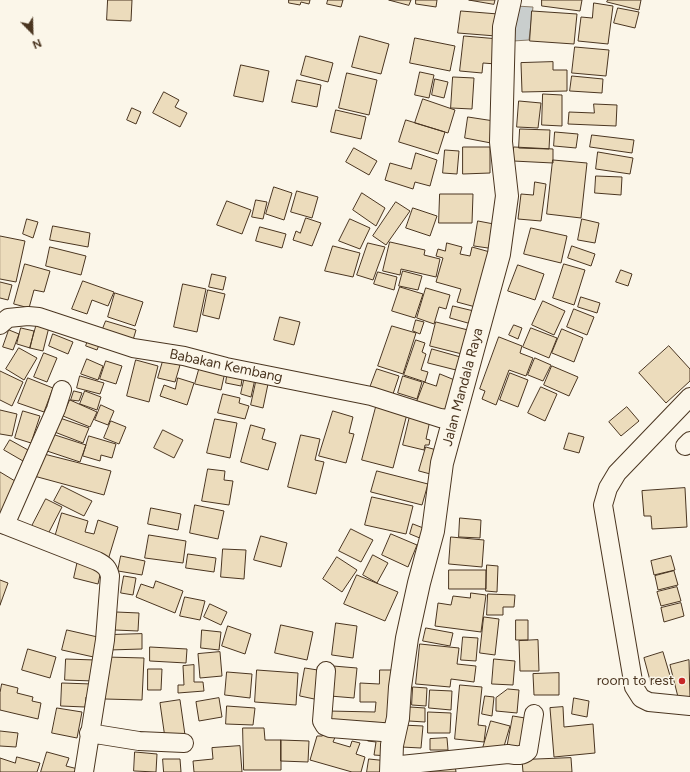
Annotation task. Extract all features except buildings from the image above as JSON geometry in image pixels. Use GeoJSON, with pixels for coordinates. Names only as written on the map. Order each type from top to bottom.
{"type":"FeatureCollection","features":[{"type":"Feature","properties":{"kind":"street","name":"Jalan Mandala Raya"},"geometry":{"type":"LineString","coordinates":[[391,769],[392,745],[395,733],[407,638],[419,583],[433,531],[442,463],[455,420],[499,254],[504,228],[507,196],[501,142],[504,27],[510,0]]}},
{"type":"Feature","properties":{"kind":"street","name":"Babakan Kembang"},"geometry":{"type":"LineString","coordinates":[[0,325],[8,318],[28,316],[39,317],[133,348],[184,356],[226,367],[371,396],[440,418],[455,420]]}},
{"type":"Feature","properties":{"kind":"street"},"geometry":{"type":"LineString","coordinates":[[62,390],[56,409],[2,524],[104,565],[110,576],[104,640],[84,772]]}},
{"type":"Feature","properties":{"kind":"street"},"geometry":{"type":"LineString","coordinates":[[690,397],[618,473],[608,488],[604,505],[634,687],[641,698],[649,702],[690,706]]}},
{"type":"Feature","properties":{"kind":"street"},"geometry":{"type":"LineString","coordinates":[[326,671],[322,721],[325,726],[330,728],[395,733]]}},
{"type":"Feature","properties":{"kind":"street"},"geometry":{"type":"LineString","coordinates":[[391,769],[508,754],[519,756],[525,754],[528,751],[534,714]]}},
{"type":"Feature","properties":{"kind":"street"},"geometry":{"type":"LineString","coordinates":[[89,733],[139,741],[184,743]]}},
{"type":"Feature","properties":{"kind":"shaded area"},"geometry":{"type":"Polygon","coordinates":[[[516,6],[533,7],[529,40],[513,41],[516,6]]]}},
{"type":"Feature","properties":{"kind":"place","name":"room to rest"},"geometry":{"type":"Point","coordinates":[682,681]}}]}
